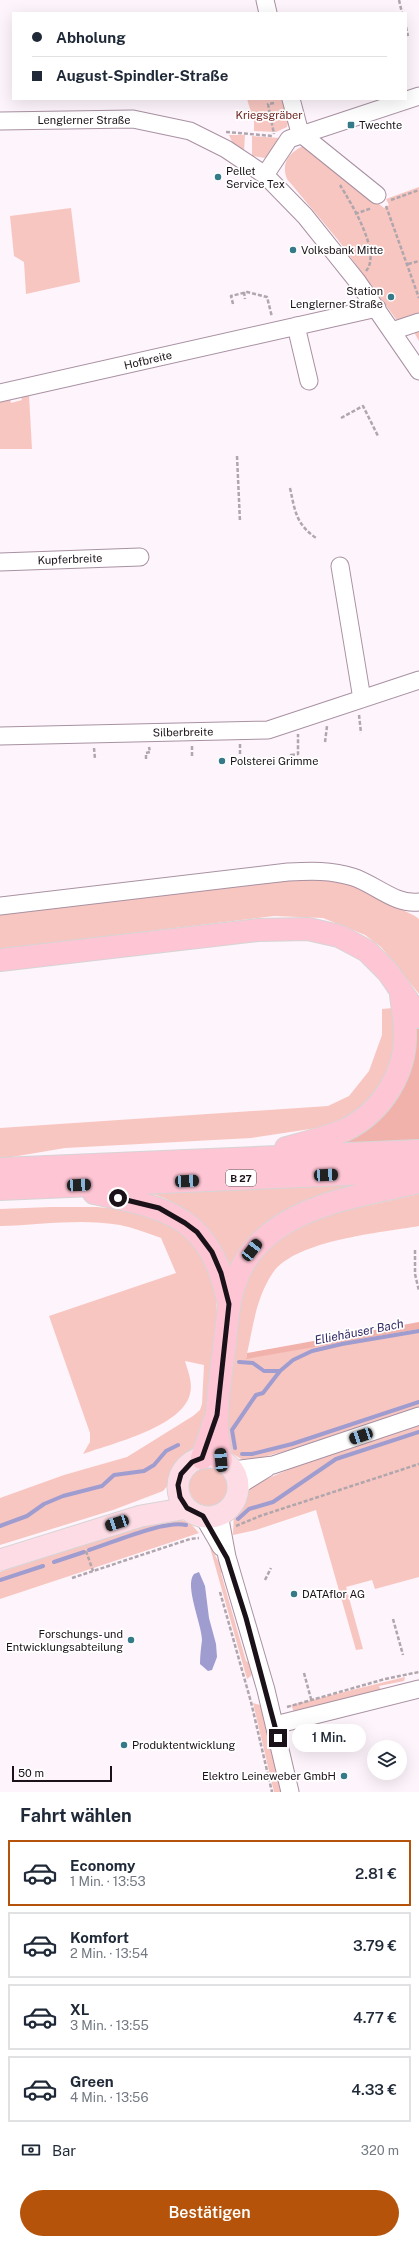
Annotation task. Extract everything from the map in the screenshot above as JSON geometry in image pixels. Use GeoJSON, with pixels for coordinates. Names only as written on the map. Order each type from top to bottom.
{"type":"FeatureCollection","features":[{"type":"Feature","properties":{"kind":"highway"},"geometry":{"type":"LineString","coordinates":[[0,960],[258,930],[308,929],[339,936],[367,951],[388,972],[401,993],[419,1017]]}},
{"type":"Feature","properties":{"kind":"highway"},"geometry":{"type":"LineString","coordinates":[[254,1158],[345,1130],[373,1112],[388,1093],[398,1074],[404,1053],[405,1031],[401,993]]}},
{"type":"Feature","properties":{"kind":"highway","name":"B 27"},"geometry":{"type":"LineString","coordinates":[[0,1169],[419,1151]]}},
{"type":"Feature","properties":{"kind":"highway","name":"B 27"},"geometry":{"type":"LineString","coordinates":[[0,1189],[419,1171]]}},
{"type":"Feature","properties":{"kind":"highway"},"geometry":{"type":"LineString","coordinates":[[223,1468],[217,1415],[229,1304],[234,1285],[247,1258],[258,1243],[284,1223],[300,1215],[338,1202],[419,1182]]}},
{"type":"Feature","properties":{"kind":"highway"},"geometry":{"type":"LineString","coordinates":[[64,1186],[159,1208],[185,1223],[197,1232],[212,1252],[221,1273],[229,1304]]}},
{"type":"Feature","properties":{"kind":"main road"},"geometry":{"type":"LineString","coordinates":[[0,1560],[140,1516],[205,1511],[233,1503],[223,1468],[192,1462],[184,1470],[179,1480],[205,1511]]}},
{"type":"Feature","properties":{"kind":"street"},"geometry":{"type":"LineString","coordinates":[[265,0],[268,12]]}},
{"type":"Feature","properties":{"kind":"street"},"geometry":{"type":"LineString","coordinates":[[407,100],[419,96]]}},
{"type":"Feature","properties":{"kind":"street"},"geometry":{"type":"LineString","coordinates":[[265,175],[288,136],[291,100]]}},
{"type":"Feature","properties":{"kind":"street"},"geometry":{"type":"LineString","coordinates":[[288,136],[406,100]]}},
{"type":"Feature","properties":{"kind":"street","name":"Lenglerner Straße"},"geometry":{"type":"LineString","coordinates":[[0,121],[116,118],[156,123],[190,131],[210,140],[248,162],[265,175],[305,216],[357,281],[419,371]]}},
{"type":"Feature","properties":{"kind":"street"},"geometry":{"type":"LineString","coordinates":[[288,136],[378,202]]}},
{"type":"Feature","properties":{"kind":"street","name":"Hofbreite"},"geometry":{"type":"LineString","coordinates":[[0,393],[376,308]]}},
{"type":"Feature","properties":{"kind":"street"},"geometry":{"type":"LineString","coordinates":[[392,331],[419,322]]}},
{"type":"Feature","properties":{"kind":"street"},"geometry":{"type":"LineString","coordinates":[[296,326],[309,381]]}},
{"type":"Feature","properties":{"kind":"street","name":"Kupferbreite"},"geometry":{"type":"LineString","coordinates":[[0,562],[140,557]]}},
{"type":"Feature","properties":{"kind":"street"},"geometry":{"type":"LineString","coordinates":[[340,566],[362,699]]}},
{"type":"Feature","properties":{"kind":"street","name":"Silberbreite"},"geometry":{"type":"LineString","coordinates":[[0,736],[268,730],[419,680]]}},
{"type":"Feature","properties":{"kind":"street"},"geometry":{"type":"LineString","coordinates":[[0,906],[288,872],[309,871],[326,871],[353,877],[398,900],[419,902]]}},
{"type":"Feature","properties":{"kind":"street"},"geometry":{"type":"LineString","coordinates":[[223,1468],[273,1465],[419,1416]]}},
{"type":"Feature","properties":{"kind":"street"},"geometry":{"type":"LineString","coordinates":[[205,1511],[227,1558],[275,1725],[290,1792]]}},
{"type":"Feature","properties":{"kind":"street"},"geometry":{"type":"LineString","coordinates":[[275,1725],[419,1689]]}},
{"type":"Feature","properties":{"kind":"path"},"geometry":{"type":"LineString","coordinates":[[399,0],[402,12]]}},
{"type":"Feature","properties":{"kind":"path"},"geometry":{"type":"LineString","coordinates":[[407,32],[408,36]]}},
{"type":"Feature","properties":{"kind":"path"},"geometry":{"type":"LineString","coordinates":[[274,103],[268,104],[288,136]]}},
{"type":"Feature","properties":{"kind":"path"},"geometry":{"type":"LineString","coordinates":[[222,131],[288,136]]}},
{"type":"Feature","properties":{"kind":"path"},"geometry":{"type":"LineString","coordinates":[[340,184],[372,250],[371,266],[357,281]]}},
{"type":"Feature","properties":{"kind":"path"},"geometry":{"type":"LineString","coordinates":[[419,190],[378,202],[408,264],[419,298]]}},
{"type":"Feature","properties":{"kind":"path"},"geometry":{"type":"LineString","coordinates":[[355,214],[368,209]]}},
{"type":"Feature","properties":{"kind":"path"},"geometry":{"type":"LineString","coordinates":[[408,264],[419,261]]}},
{"type":"Feature","properties":{"kind":"path"},"geometry":{"type":"LineString","coordinates":[[244,292],[245,299]]}},
{"type":"Feature","properties":{"kind":"path"},"geometry":{"type":"LineString","coordinates":[[232,304],[231,296],[244,292],[267,297],[275,331]]}},
{"type":"Feature","properties":{"kind":"path"},"geometry":{"type":"LineString","coordinates":[[341,418],[363,406],[378,436]]}},
{"type":"Feature","properties":{"kind":"path"},"geometry":{"type":"LineString","coordinates":[[237,456],[240,522]]}},
{"type":"Feature","properties":{"kind":"path"},"geometry":{"type":"LineString","coordinates":[[290,488],[296,514],[304,529],[316,538]]}},
{"type":"Feature","properties":{"kind":"path"},"geometry":{"type":"LineString","coordinates":[[292,761],[291,755],[298,754],[298,720]]}},
{"type":"Feature","properties":{"kind":"path"},"geometry":{"type":"LineString","coordinates":[[414,1250],[417,1286],[419,1291]]}},
{"type":"Feature","properties":{"kind":"path"},"geometry":{"type":"LineString","coordinates":[[205,1511],[260,1516],[419,1464]]}},
{"type":"Feature","properties":{"kind":"path"},"geometry":{"type":"LineString","coordinates":[[81,1535],[93,1571]]}},
{"type":"Feature","properties":{"kind":"path"},"geometry":{"type":"LineString","coordinates":[[72,1578],[190,1539],[204,1538]]}},
{"type":"Feature","properties":{"kind":"path"},"geometry":{"type":"LineString","coordinates":[[265,1580],[271,1568]]}},
{"type":"Feature","properties":{"kind":"path"},"geometry":{"type":"LineString","coordinates":[[219,1589],[250,1702],[272,1792]]}},
{"type":"Feature","properties":{"kind":"path"},"geometry":{"type":"LineString","coordinates":[[392,1619],[403,1655]]}},
{"type":"Feature","properties":{"kind":"path"},"geometry":{"type":"LineString","coordinates":[[304,1673],[311,1699]]}},
{"type":"Feature","properties":{"kind":"green space","name":"Kriegsgräber"},"geometry":{"type":"Polygon","coordinates":[[[247,100],[285,100],[289,118],[287,127],[276,132],[254,131],[254,122],[247,100]]]}},
{"type":"Feature","properties":{"kind":"green space"},"geometry":{"type":"Polygon","coordinates":[[[229,135],[245,135],[244,151],[233,144],[229,135]]]}},
{"type":"Feature","properties":{"kind":"green space"},"geometry":{"type":"Polygon","coordinates":[[[252,136],[280,138],[265,158],[252,156],[252,136]]]}},
{"type":"Feature","properties":{"kind":"green space"},"geometry":{"type":"Polygon","coordinates":[[[307,144],[384,208],[389,205],[386,199],[419,187],[419,341],[411,327],[401,326],[338,240],[287,179],[285,167],[288,157],[296,150],[307,144]]]}},
{"type":"Feature","properties":{"kind":"green space"},"geometry":{"type":"Polygon","coordinates":[[[71,208],[80,282],[26,294],[24,262],[14,256],[10,216],[71,208]]]}},
{"type":"Feature","properties":{"kind":"green space"},"geometry":{"type":"Polygon","coordinates":[[[29,395],[32,449],[0,449],[0,402],[10,399],[11,403],[22,400],[21,397],[29,395]]]}},
{"type":"Feature","properties":{"kind":"green space"},"geometry":{"type":"Polygon","coordinates":[[[288,876],[337,878],[419,919],[419,994],[381,947],[365,935],[323,918],[274,916],[0,949],[0,911],[288,876]]]}},
{"type":"Feature","properties":{"kind":"green space"},"geometry":{"type":"Polygon","coordinates":[[[393,1008],[396,1049],[384,1082],[364,1105],[348,1117],[317,1128],[251,1138],[65,1148],[0,1159],[0,1128],[328,1106],[349,1096],[369,1071],[382,1035],[382,1009],[393,1008]]]}},
{"type":"Feature","properties":{"kind":"green space"},"geometry":{"type":"Polygon","coordinates":[[[416,1180],[359,1190],[297,1206],[267,1222],[248,1243],[231,1267],[217,1242],[199,1221],[176,1204],[149,1193],[416,1180]]]}},
{"type":"Feature","properties":{"kind":"green space"},"geometry":{"type":"Polygon","coordinates":[[[419,1194],[419,1226],[339,1240],[299,1253],[283,1262],[272,1274],[266,1284],[258,1304],[246,1358],[419,1329],[419,1410],[312,1444],[252,1460],[243,1460],[231,1453],[226,1427],[239,1300],[247,1275],[274,1239],[330,1214],[419,1194]]]}},
{"type":"Feature","properties":{"kind":"green space"},"geometry":{"type":"Polygon","coordinates":[[[97,1207],[131,1210],[173,1226],[200,1251],[216,1290],[217,1313],[209,1397],[199,1444],[182,1458],[169,1484],[163,1491],[113,1510],[0,1545],[0,1498],[64,1475],[127,1457],[193,1416],[200,1410],[202,1404],[204,1365],[185,1361],[191,1381],[191,1390],[184,1406],[174,1416],[161,1425],[145,1432],[83,1454],[90,1442],[90,1433],[49,1316],[176,1273],[161,1238],[125,1226],[105,1223],[75,1222],[0,1226],[0,1209],[97,1207]]]}},
{"type":"Feature","properties":{"kind":"green space"},"geometry":{"type":"Polygon","coordinates":[[[419,1425],[419,1577],[375,1589],[372,1580],[346,1587],[363,1649],[356,1650],[316,1510],[256,1530],[233,1535],[234,1512],[247,1491],[257,1483],[311,1460],[419,1425]]]}},
{"type":"Feature","properties":{"kind":"green space"},"geometry":{"type":"Polygon","coordinates":[[[213,1466],[220,1469],[226,1475],[229,1486],[228,1494],[220,1503],[213,1506],[205,1506],[198,1503],[190,1494],[189,1482],[192,1475],[201,1467],[213,1466]]]}},
{"type":"Feature","properties":{"kind":"green space"},"geometry":{"type":"Polygon","coordinates":[[[177,1519],[189,1522],[199,1533],[0,1599],[0,1572],[160,1520],[161,1523],[177,1519]]]}},
{"type":"Feature","properties":{"kind":"green space"},"geometry":{"type":"Polygon","coordinates":[[[209,1544],[224,1572],[221,1573],[246,1661],[252,1665],[251,1676],[247,1679],[209,1544]]]}},
{"type":"Feature","properties":{"kind":"green space"},"geometry":{"type":"Polygon","coordinates":[[[405,1677],[404,1681],[379,1686],[381,1691],[294,1712],[291,1705],[405,1677]]]}},
{"type":"Feature","properties":{"kind":"green space"},"geometry":{"type":"Polygon","coordinates":[[[253,1703],[263,1706],[284,1792],[274,1792],[253,1703]]]}},
{"type":"Feature","properties":{"kind":"shaded area"},"geometry":{"type":"Polygon","coordinates":[[[412,1016],[419,1028],[419,1141],[329,1145],[372,1124],[412,1016]]]}},
{"type":"Feature","properties":{"kind":"shaded area"},"geometry":{"type":"Polygon","coordinates":[[[419,1322],[419,1329],[246,1359],[247,1353],[419,1322]]]}},
{"type":"Feature","properties":{"kind":"shaded area"},"geometry":{"type":"Polygon","coordinates":[[[199,1572],[205,1586],[209,1618],[216,1644],[217,1657],[212,1670],[208,1671],[200,1664],[202,1640],[191,1587],[191,1579],[194,1574],[199,1572]]]}},
{"type":"Feature","properties":{"kind":"waterway","name":"Elliehäuser Bach"},"geometry":{"type":"LineString","coordinates":[[239,1362],[253,1363],[264,1371],[280,1371],[293,1360],[312,1351],[342,1344],[419,1331]]}},
{"type":"Feature","properties":{"kind":"waterway"},"geometry":{"type":"LineString","coordinates":[[235,1448],[232,1430],[256,1395],[263,1393],[280,1371]]}},
{"type":"Feature","properties":{"kind":"waterway"},"geometry":{"type":"LineString","coordinates":[[242,1454],[252,1454],[292,1444],[419,1402]]}},
{"type":"Feature","properties":{"kind":"waterway"},"geometry":{"type":"LineString","coordinates":[[238,1519],[249,1509],[273,1502],[336,1459],[419,1432]]}},
{"type":"Feature","properties":{"kind":"waterway","name":"Elliehäuser Bach"},"geometry":{"type":"LineString","coordinates":[[0,1526],[27,1516],[44,1504],[63,1496],[102,1486],[114,1475],[144,1471],[154,1465],[166,1451],[178,1445]]}},
{"type":"Feature","properties":{"kind":"waterway"},"geometry":{"type":"LineString","coordinates":[[89,1550],[152,1529],[176,1524],[186,1525]]}},
{"type":"Feature","properties":{"kind":"waterway"},"geometry":{"type":"LineString","coordinates":[[54,1562],[84,1552]]}},
{"type":"Feature","properties":{"kind":"waterway"},"geometry":{"type":"LineString","coordinates":[[0,1580],[43,1566]]}},
{"type":"Feature","properties":{"kind":"place","name":"Twechte"},"geometry":{"type":"Point","coordinates":[351,125]}},
{"type":"Feature","properties":{"kind":"place","name":"Pellet Service Tex"},"geometry":{"type":"Point","coordinates":[218,177]}},
{"type":"Feature","properties":{"kind":"place","name":"Volksbank Mitte"},"geometry":{"type":"Point","coordinates":[293,250]}},
{"type":"Feature","properties":{"kind":"place","name":"Station Lenglerner Straße"},"geometry":{"type":"Point","coordinates":[391,297]}},
{"type":"Feature","properties":{"kind":"place","name":"Polsterei Grimme"},"geometry":{"type":"Point","coordinates":[222,761]}},
{"type":"Feature","properties":{"kind":"place","name":"DATAflor AG"},"geometry":{"type":"Point","coordinates":[294,1594]}},
{"type":"Feature","properties":{"kind":"place","name":"Forschungs- und Entwicklungsabteilung"},"geometry":{"type":"Point","coordinates":[131,1640]}},
{"type":"Feature","properties":{"kind":"place","name":"Produktentwicklung"},"geometry":{"type":"Point","coordinates":[124,1745]}},
{"type":"Feature","properties":{"kind":"place","name":"Elektro Leineweber GmbH"},"geometry":{"type":"Point","coordinates":[344,1776]}},
{"type":"Feature","properties":{"kind":"route"},"geometry":{"type":"LineString","coordinates":[[118,1198],[159,1208],[172,1214],[197,1232],[212,1252],[218,1263],[225,1285],[229,1304],[217,1415],[202,1458],[192,1462],[181,1474],[178,1491],[187,1508],[192,1512],[203,1516],[227,1558],[246,1618],[278,1738]]}}]}
